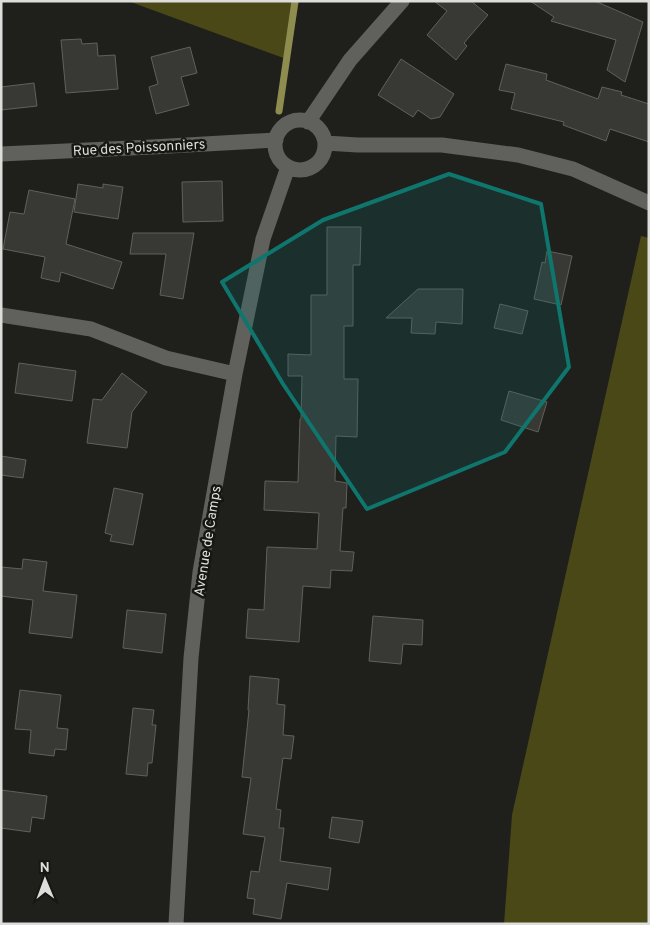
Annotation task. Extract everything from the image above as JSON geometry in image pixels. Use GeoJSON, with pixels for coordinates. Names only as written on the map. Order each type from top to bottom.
{"type":"FeatureCollection","features":[{"type":"Feature","properties":{"kind":"street"},"geometry":{"type":"LineString","coordinates":[[308,122],[350,60],[402,1]]}},
{"type":"Feature","properties":{"kind":"street"},"geometry":{"type":"LineString","coordinates":[[299,120],[308,122],[321,132],[325,143],[322,156],[311,168],[303,170],[288,167],[277,155],[275,148],[278,133],[291,122],[299,120]]}},
{"type":"Feature","properties":{"kind":"street","name":"Rue des Poissonniers"},"geometry":{"type":"LineString","coordinates":[[1,154],[276,140]]}},
{"type":"Feature","properties":{"kind":"street"},"geometry":{"type":"LineString","coordinates":[[325,143],[442,145],[518,155],[573,169],[649,203]]}},
{"type":"Feature","properties":{"kind":"street","name":"Avenue de Camps"},"geometry":{"type":"LineString","coordinates":[[176,924],[191,658],[200,572],[235,374],[263,239],[288,167]]}},
{"type":"Feature","properties":{"kind":"street"},"geometry":{"type":"LineString","coordinates":[[1,314],[91,329],[166,358],[235,374]]}},
{"type":"Feature","properties":{"kind":"highlighted area"},"geometry":{"type":"Polygon","coordinates":[[[449,174],[541,204],[569,367],[505,452],[367,509],[283,384],[222,282],[323,220],[449,174]]]}},
{"type":"Feature","properties":{"kind":"shaded area"},"geometry":{"type":"Polygon","coordinates":[[[128,1],[299,1],[289,60],[128,1]]]}},
{"type":"Feature","properties":{"kind":"shaded area"},"geometry":{"type":"Polygon","coordinates":[[[641,236],[649,238],[649,924],[504,924],[512,815],[641,236]]]}},
{"type":"Feature","properties":{"kind":"building"},"geometry":{"type":"Polygon","coordinates":[[[434,1],[471,1],[488,15],[464,43],[467,46],[456,60],[427,35],[447,11],[434,1]]]}},
{"type":"Feature","properties":{"kind":"building"},"geometry":{"type":"Polygon","coordinates":[[[530,1],[595,1],[643,22],[625,82],[607,70],[616,40],[551,21],[554,17],[530,1]]]}},
{"type":"Feature","properties":{"kind":"building"},"geometry":{"type":"Polygon","coordinates":[[[81,39],[82,44],[97,43],[98,56],[115,55],[118,89],[66,93],[61,40],[81,39]]]}},
{"type":"Feature","properties":{"kind":"building"},"geometry":{"type":"Polygon","coordinates":[[[190,47],[197,73],[181,77],[189,105],[156,114],[149,87],[158,84],[151,57],[190,47]]]}},
{"type":"Feature","properties":{"kind":"building"},"geometry":{"type":"Polygon","coordinates":[[[401,59],[454,94],[440,117],[431,119],[418,110],[413,117],[378,95],[401,59]]]}},
{"type":"Feature","properties":{"kind":"building"},"geometry":{"type":"Polygon","coordinates":[[[506,64],[547,74],[546,80],[598,99],[602,87],[622,92],[621,95],[649,104],[649,142],[610,129],[606,141],[563,125],[564,122],[511,109],[515,93],[499,90],[506,64]]]}},
{"type":"Feature","properties":{"kind":"building"},"geometry":{"type":"Polygon","coordinates":[[[34,83],[37,106],[1,110],[1,87],[34,83]]]}},
{"type":"Feature","properties":{"kind":"building"},"geometry":{"type":"Polygon","coordinates":[[[222,181],[223,221],[183,222],[182,182],[222,181]]]}},
{"type":"Feature","properties":{"kind":"building"},"geometry":{"type":"Polygon","coordinates":[[[78,184],[103,188],[103,184],[123,187],[118,219],[74,212],[78,184]]]}},
{"type":"Feature","properties":{"kind":"building"},"geometry":{"type":"Polygon","coordinates":[[[29,190],[75,199],[66,244],[122,262],[113,289],[61,272],[59,282],[41,278],[45,257],[3,249],[10,212],[24,214],[29,190]]]}},
{"type":"Feature","properties":{"kind":"building"},"geometry":{"type":"Polygon","coordinates":[[[327,227],[361,227],[360,265],[353,265],[353,326],[344,326],[344,379],[358,379],[357,437],[336,436],[335,481],[347,483],[346,508],[343,508],[340,551],[354,552],[352,571],[331,570],[330,588],[303,586],[299,642],[246,638],[248,609],[264,610],[267,547],[317,549],[319,513],[264,510],[265,481],[298,482],[302,376],[288,376],[288,354],[311,355],[311,295],[327,295],[327,227]]]}},
{"type":"Feature","properties":{"kind":"building"},"geometry":{"type":"Polygon","coordinates":[[[133,233],[194,233],[183,299],[160,295],[166,254],[130,254],[133,233]]]}},
{"type":"Feature","properties":{"kind":"building"},"geometry":{"type":"Polygon","coordinates":[[[547,251],[572,256],[561,305],[534,299],[542,262],[545,263],[547,251]]]}},
{"type":"Feature","properties":{"kind":"building"},"geometry":{"type":"Polygon","coordinates":[[[418,289],[463,289],[462,324],[436,322],[435,334],[411,333],[412,318],[386,318],[418,289]]]}},
{"type":"Feature","properties":{"kind":"building"},"geometry":{"type":"Polygon","coordinates":[[[500,304],[528,311],[522,334],[494,328],[500,304]]]}},
{"type":"Feature","properties":{"kind":"building"},"geometry":{"type":"Polygon","coordinates":[[[19,363],[76,371],[72,401],[15,393],[19,363]]]}},
{"type":"Feature","properties":{"kind":"building"},"geometry":{"type":"Polygon","coordinates":[[[122,373],[147,392],[132,412],[127,448],[87,443],[93,399],[102,400],[122,373]]]}},
{"type":"Feature","properties":{"kind":"building"},"geometry":{"type":"Polygon","coordinates":[[[509,391],[547,402],[538,432],[501,420],[509,391]]]}},
{"type":"Feature","properties":{"kind":"building"},"geometry":{"type":"Polygon","coordinates":[[[1,456],[26,460],[23,478],[1,475],[1,456]]]}},
{"type":"Feature","properties":{"kind":"building"},"geometry":{"type":"Polygon","coordinates":[[[114,488],[143,494],[133,545],[110,541],[112,535],[105,533],[114,488]]]}},
{"type":"Feature","properties":{"kind":"building"},"geometry":{"type":"Polygon","coordinates":[[[23,559],[47,562],[43,591],[77,595],[72,638],[29,633],[33,600],[1,596],[1,567],[22,569],[23,559]]]}},
{"type":"Feature","properties":{"kind":"building"},"geometry":{"type":"Polygon","coordinates":[[[127,610],[166,614],[162,653],[123,648],[127,610]]]}},
{"type":"Feature","properties":{"kind":"building"},"geometry":{"type":"Polygon","coordinates":[[[373,616],[423,620],[422,645],[403,644],[401,664],[369,661],[373,616]]]}},
{"type":"Feature","properties":{"kind":"building"},"geometry":{"type":"Polygon","coordinates":[[[250,676],[279,679],[277,704],[285,705],[283,735],[294,736],[291,759],[283,758],[276,809],[281,810],[279,828],[284,828],[280,861],[331,868],[328,890],[287,883],[281,919],[253,914],[255,899],[247,898],[251,871],[259,872],[265,837],[243,834],[251,778],[242,777],[249,710],[250,676]]]}},
{"type":"Feature","properties":{"kind":"building"},"geometry":{"type":"Polygon","coordinates":[[[20,690],[61,695],[57,728],[68,729],[66,750],[55,749],[54,756],[29,753],[31,730],[15,729],[20,690]]]}},
{"type":"Feature","properties":{"kind":"building"},"geometry":{"type":"Polygon","coordinates":[[[133,708],[154,710],[152,725],[156,725],[152,763],[148,763],[147,776],[126,774],[133,708]]]}},
{"type":"Feature","properties":{"kind":"building"},"geometry":{"type":"Polygon","coordinates":[[[1,790],[47,796],[44,819],[32,817],[30,832],[1,828],[1,790]]]}},
{"type":"Feature","properties":{"kind":"building"},"geometry":{"type":"Polygon","coordinates":[[[332,817],[363,821],[359,843],[329,838],[332,817]]]}},
{"type":"Feature","properties":{"kind":"waterway"},"geometry":{"type":"LineString","coordinates":[[279,111],[295,1]]}}]}
